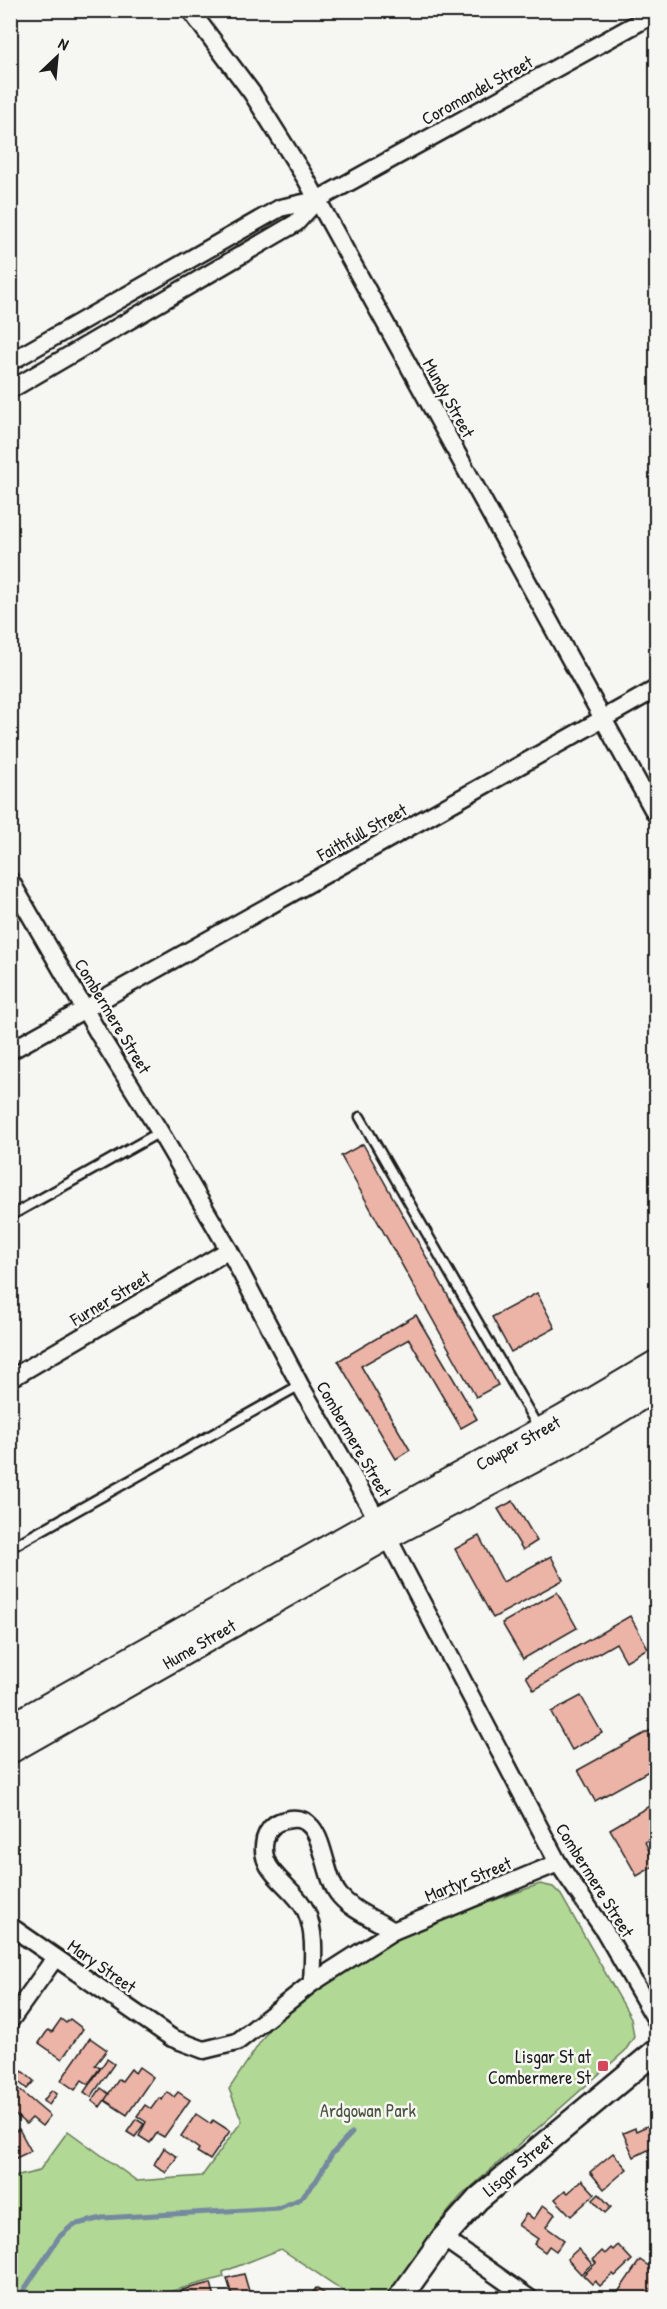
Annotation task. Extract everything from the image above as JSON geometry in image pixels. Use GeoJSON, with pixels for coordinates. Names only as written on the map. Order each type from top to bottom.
{"type":"FeatureCollection","features":[{"type":"Feature","properties":{"kind":"main road","name":"Cowper Street"},"geometry":{"type":"LineString","coordinates":[[383,1528],[540,1431],[657,1364]]}},
{"type":"Feature","properties":{"kind":"main road","name":"Cowper Street"},"geometry":{"type":"LineString","coordinates":[[383,1528],[568,1440],[657,1387]]}},
{"type":"Feature","properties":{"kind":"main road","name":"Hume Street"},"geometry":{"type":"LineString","coordinates":[[10,1728],[383,1528]]}},
{"type":"Feature","properties":{"kind":"main road","name":"Hume Street"},"geometry":{"type":"LineString","coordinates":[[10,1750],[383,1528]]}},
{"type":"Feature","properties":{"kind":"street","name":"Mundy Street"},"geometry":{"type":"LineString","coordinates":[[190,10],[252,93],[317,200],[657,815]]}},
{"type":"Feature","properties":{"kind":"street","name":"Coromandel Street"},"geometry":{"type":"LineString","coordinates":[[10,362],[280,208],[317,200],[638,16],[657,13]]}},
{"type":"Feature","properties":{"kind":"street","name":"Coromandel Street"},"geometry":{"type":"LineString","coordinates":[[10,390],[296,223],[317,200]]}},
{"type":"Feature","properties":{"kind":"street"},"geometry":{"type":"LineString","coordinates":[[175,268],[186,287]]}},
{"type":"Feature","properties":{"kind":"street"},"geometry":{"type":"LineString","coordinates":[[62,333],[75,353]]}},
{"type":"Feature","properties":{"kind":"street","name":"Faithfull Street"},"geometry":{"type":"LineString","coordinates":[[10,1051],[657,689]]}},
{"type":"Feature","properties":{"kind":"street","name":"Combermere Street"},"geometry":{"type":"LineString","coordinates":[[10,880],[229,1250],[300,1385],[383,1528],[558,1863],[604,1930],[657,2020]]}},
{"type":"Feature","properties":{"kind":"street","name":"Furner Street"},"geometry":{"type":"LineString","coordinates":[[10,1379],[229,1250]]}},
{"type":"Feature","properties":{"kind":"street"},"geometry":{"type":"LineString","coordinates":[[312,1983],[313,1941],[306,1911],[297,1896],[271,1872],[264,1860],[263,1845],[266,1833],[275,1824],[298,1819],[309,1825],[317,1833],[330,1879],[338,1894],[351,1906],[393,1931]]}},
{"type":"Feature","properties":{"kind":"street","name":"Martyr Street"},"geometry":{"type":"LineString","coordinates":[[172,2038],[204,2050],[237,2042],[312,1983],[393,1931],[558,1863]]}},
{"type":"Feature","properties":{"kind":"street","name":"Mary Street"},"geometry":{"type":"LineString","coordinates":[[10,1926],[172,2038]]}},
{"type":"Feature","properties":{"kind":"street"},"geometry":{"type":"LineString","coordinates":[[10,2021],[55,1958]]}},
{"type":"Feature","properties":{"kind":"street","name":"Lisgar Street"},"geometry":{"type":"LineString","coordinates":[[400,2298],[443,2238],[478,2199],[657,2051]]}},
{"type":"Feature","properties":{"kind":"street"},"geometry":{"type":"LineString","coordinates":[[443,2238],[529,2298]]}},
{"type":"Feature","properties":{"kind":"lane"},"geometry":{"type":"LineString","coordinates":[[360,1117],[540,1431]]}},
{"type":"Feature","properties":{"kind":"lane"},"geometry":{"type":"LineString","coordinates":[[10,1216],[160,1132]]}},
{"type":"Feature","properties":{"kind":"lane"},"geometry":{"type":"LineString","coordinates":[[10,1548],[300,1385]]}},
{"type":"Feature","properties":{"kind":"green space","name":"Ardgowan Park"},"geometry":{"type":"Polygon","coordinates":[[[540,1884],[553,1887],[561,1895],[631,2018],[634,2037],[625,2051],[461,2196],[434,2229],[386,2298],[354,2298],[281,2249],[223,2272],[224,2277],[146,2298],[11,2298],[10,2178],[39,2171],[68,2131],[137,2181],[202,2176],[242,2121],[229,2089],[280,2016],[369,1954],[397,1938],[433,1922],[540,1884]]]}},
{"type":"Feature","properties":{"kind":"building"},"geometry":{"type":"Polygon","coordinates":[[[363,1144],[498,1385],[476,1397],[341,1156],[363,1144]]]}},
{"type":"Feature","properties":{"kind":"building"},"geometry":{"type":"Polygon","coordinates":[[[537,1293],[555,1328],[511,1352],[492,1317],[537,1293]]]}},
{"type":"Feature","properties":{"kind":"building"},"geometry":{"type":"Polygon","coordinates":[[[416,1315],[477,1419],[461,1428],[409,1339],[361,1366],[410,1450],[396,1459],[338,1361],[416,1315]]]}},
{"type":"Feature","properties":{"kind":"building"},"geometry":{"type":"Polygon","coordinates":[[[513,1501],[537,1541],[523,1550],[498,1509],[513,1501]]]}},
{"type":"Feature","properties":{"kind":"building"},"geometry":{"type":"Polygon","coordinates":[[[479,1536],[503,1582],[551,1556],[563,1580],[493,1618],[455,1549],[479,1536]]]}},
{"type":"Feature","properties":{"kind":"building"},"geometry":{"type":"Polygon","coordinates":[[[557,1592],[577,1628],[523,1659],[502,1623],[557,1592]]]}},
{"type":"Feature","properties":{"kind":"building"},"geometry":{"type":"Polygon","coordinates":[[[630,1616],[648,1648],[626,1661],[616,1643],[534,1690],[526,1676],[630,1616]]]}},
{"type":"Feature","properties":{"kind":"building"},"geometry":{"type":"Polygon","coordinates":[[[581,1696],[602,1733],[572,1750],[551,1712],[581,1696]]]}},
{"type":"Feature","properties":{"kind":"building"},"geometry":{"type":"Polygon","coordinates":[[[656,1727],[656,1767],[595,1801],[578,1770],[656,1727]]]}},
{"type":"Feature","properties":{"kind":"building"},"geometry":{"type":"Polygon","coordinates":[[[656,1802],[656,1835],[645,1842],[656,1865],[637,1876],[610,1829],[656,1802]]]}},
{"type":"Feature","properties":{"kind":"building"},"geometry":{"type":"Polygon","coordinates":[[[61,2019],[66,2023],[70,2019],[83,2029],[62,2059],[39,2043],[48,2030],[52,2032],[61,2019]]]}},
{"type":"Feature","properties":{"kind":"building"},"geometry":{"type":"Polygon","coordinates":[[[90,2038],[107,2050],[95,2065],[100,2068],[88,2084],[82,2080],[75,2090],[61,2080],[90,2038]]]}},
{"type":"Feature","properties":{"kind":"building"},"geometry":{"type":"Polygon","coordinates":[[[107,2059],[114,2064],[91,2097],[84,2092],[107,2059]]]}},
{"type":"Feature","properties":{"kind":"building"},"geometry":{"type":"Polygon","coordinates":[[[139,2067],[153,2077],[127,2115],[104,2100],[119,2079],[122,2081],[131,2069],[135,2073],[139,2067]]]}},
{"type":"Feature","properties":{"kind":"building"},"geometry":{"type":"Polygon","coordinates":[[[22,2071],[34,2081],[27,2089],[15,2079],[22,2071]]]}},
{"type":"Feature","properties":{"kind":"building"},"geometry":{"type":"Polygon","coordinates":[[[10,2082],[50,2116],[42,2126],[32,2118],[26,2124],[13,2113],[10,2117],[10,2082]]]}},
{"type":"Feature","properties":{"kind":"building"},"geometry":{"type":"Polygon","coordinates":[[[101,2088],[109,2094],[100,2107],[92,2101],[101,2088]]]}},
{"type":"Feature","properties":{"kind":"building"},"geometry":{"type":"Polygon","coordinates":[[[52,2090],[57,2094],[49,2105],[43,2101],[52,2090]]]}},
{"type":"Feature","properties":{"kind":"building"},"geometry":{"type":"Polygon","coordinates":[[[167,2092],[174,2097],[178,2092],[190,2100],[164,2137],[157,2133],[150,2143],[139,2136],[146,2122],[137,2116],[145,2105],[151,2109],[159,2098],[162,2100],[167,2092]]]}},
{"type":"Feature","properties":{"kind":"building"},"geometry":{"type":"Polygon","coordinates":[[[196,2114],[211,2124],[213,2120],[230,2131],[210,2160],[197,2152],[199,2149],[181,2136],[196,2114]]]}},
{"type":"Feature","properties":{"kind":"building"},"geometry":{"type":"Polygon","coordinates":[[[136,2119],[144,2124],[135,2137],[127,2132],[136,2119]]]}},
{"type":"Feature","properties":{"kind":"building"},"geometry":{"type":"Polygon","coordinates":[[[656,2122],[656,2146],[634,2157],[623,2133],[635,2128],[636,2131],[656,2122]]]}},
{"type":"Feature","properties":{"kind":"building"},"geometry":{"type":"Polygon","coordinates":[[[19,2129],[31,2151],[14,2159],[10,2151],[10,2134],[19,2129]]]}},
{"type":"Feature","properties":{"kind":"building"},"geometry":{"type":"Polygon","coordinates":[[[164,2148],[177,2157],[166,2173],[154,2164],[164,2148]]]}},
{"type":"Feature","properties":{"kind":"building"},"geometry":{"type":"Polygon","coordinates":[[[613,2153],[627,2169],[604,2189],[590,2172],[613,2153]]]}},
{"type":"Feature","properties":{"kind":"building"},"geometry":{"type":"Polygon","coordinates":[[[582,2180],[595,2194],[571,2216],[555,2199],[565,2190],[568,2193],[582,2180]]]}},
{"type":"Feature","properties":{"kind":"building"},"geometry":{"type":"Polygon","coordinates":[[[599,2194],[611,2207],[605,2213],[593,2200],[599,2194]]]}},
{"type":"Feature","properties":{"kind":"building"},"geometry":{"type":"Polygon","coordinates":[[[543,2205],[555,2214],[546,2227],[564,2240],[556,2251],[549,2246],[545,2252],[534,2244],[538,2239],[518,2225],[526,2214],[534,2219],[543,2205]]]}},
{"type":"Feature","properties":{"kind":"building"},"geometry":{"type":"Polygon","coordinates":[[[618,2245],[632,2260],[600,2286],[595,2281],[592,2284],[583,2275],[596,2263],[593,2260],[602,2251],[605,2254],[618,2245]]]}},
{"type":"Feature","properties":{"kind":"building"},"geometry":{"type":"Polygon","coordinates":[[[578,2249],[592,2264],[581,2274],[567,2259],[578,2249]]]}},
{"type":"Feature","properties":{"kind":"building"},"geometry":{"type":"Polygon","coordinates":[[[640,2260],[656,2271],[656,2287],[651,2295],[646,2292],[642,2298],[614,2298],[640,2260]]]}},
{"type":"Feature","properties":{"kind":"building"},"geometry":{"type":"Polygon","coordinates":[[[244,2274],[251,2298],[241,2298],[240,2294],[232,2296],[227,2278],[244,2274]]]}},
{"type":"Feature","properties":{"kind":"building"},"geometry":{"type":"Polygon","coordinates":[[[211,2283],[215,2298],[184,2298],[182,2290],[211,2283]]]}},
{"type":"Feature","properties":{"kind":"building"},"geometry":{"type":"Polygon","coordinates":[[[316,2288],[331,2298],[309,2298],[316,2288]]]}},
{"type":"Feature","properties":{"kind":"waterway"},"geometry":{"type":"LineString","coordinates":[[10,2298],[22,2293],[59,2237],[73,2225],[102,2218],[279,2208],[300,2199],[316,2181],[332,2154],[352,2133]]}},
{"type":"Feature","properties":{"kind":"place","name":"Lisgar St at Combermere St"},"geometry":{"type":"Point","coordinates":[603,2066]}}]}
